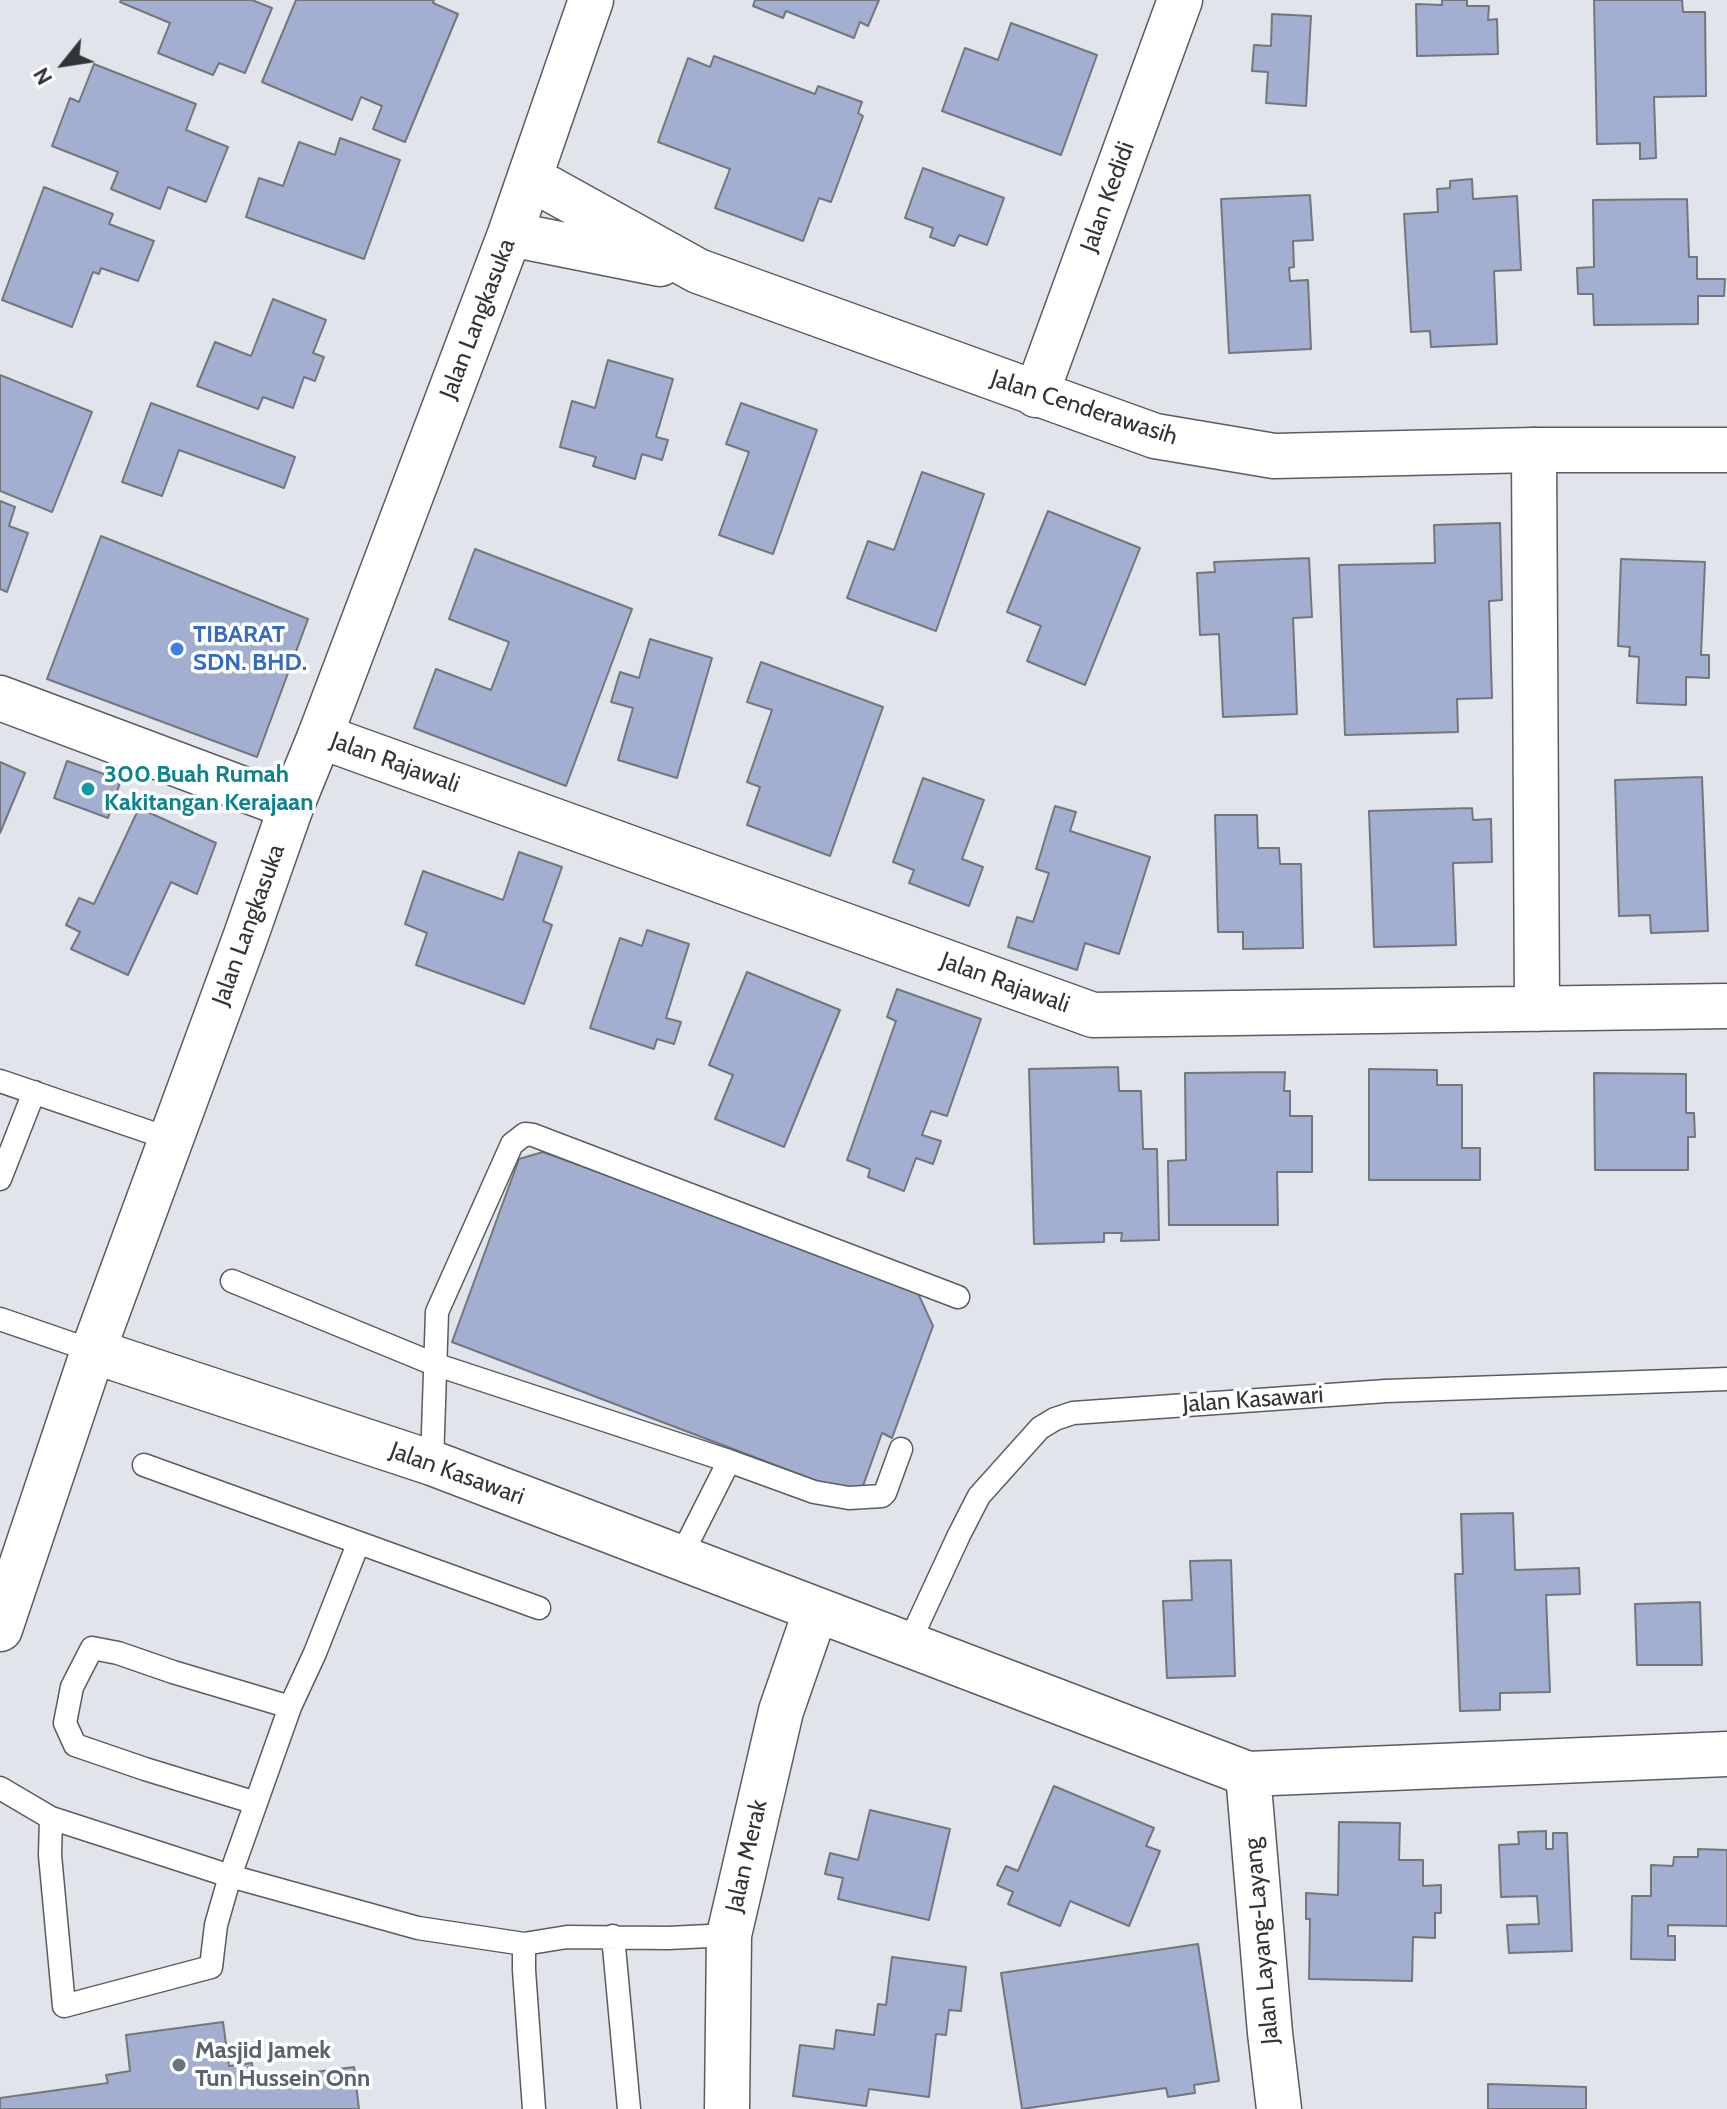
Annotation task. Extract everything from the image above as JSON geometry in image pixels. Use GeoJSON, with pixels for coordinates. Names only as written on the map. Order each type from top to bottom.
{"type":"FeatureCollection","features":[{"type":"Feature","properties":{"kind":"street","name":"Jalan Langkasuka"},"geometry":{"type":"LineString","coordinates":[[0,1629],[93,1351],[291,807],[510,234],[591,0]]}},
{"type":"Feature","properties":{"kind":"street","name":"Jalan Kedidi"},"geometry":{"type":"LineString","coordinates":[[1036,395],[1180,0]]}},
{"type":"Feature","properties":{"kind":"street","name":"Jalan Cenderawasih"},"geometry":{"type":"LineString","coordinates":[[530,178],[698,271],[1155,436],[1274,456],[1534,450],[1727,450]]}},
{"type":"Feature","properties":{"kind":"street","name":"Jalan Cenderawasih"},"geometry":{"type":"LineString","coordinates":[[510,234],[698,271]]}},
{"type":"Feature","properties":{"kind":"street"},"geometry":{"type":"LineString","coordinates":[[1534,450],[1537,1009]]}},
{"type":"Feature","properties":{"kind":"street"},"geometry":{"type":"LineString","coordinates":[[0,698],[291,807]]}},
{"type":"Feature","properties":{"kind":"street","name":"Jalan Rajawali"},"geometry":{"type":"LineString","coordinates":[[320,736],[1093,1015],[1727,1006]]}},
{"type":"Feature","properties":{"kind":"street","name":"Jalan Kasawari"},"geometry":{"type":"LineString","coordinates":[[93,1351],[432,1463],[1248,1774],[1727,1754]]}},
{"type":"Feature","properties":{"kind":"street","name":"Jalan Merak"},"geometry":{"type":"LineString","coordinates":[[727,2109],[729,1935],[781,1711],[816,1610]]}},
{"type":"Feature","properties":{"kind":"street","name":"Jalan Layang-Layang"},"geometry":{"type":"LineString","coordinates":[[1248,1774],[1279,2109]]}},
{"type":"Feature","properties":{"kind":"lane"},"geometry":{"type":"LineString","coordinates":[[0,1081],[170,1139]]}},
{"type":"Feature","properties":{"kind":"lane"},"geometry":{"type":"LineString","coordinates":[[0,1179],[34,1092]]}},
{"type":"Feature","properties":{"kind":"lane"},"geometry":{"type":"LineString","coordinates":[[432,1463],[437,1312],[512,1144],[525,1134],[958,1297]]}},
{"type":"Feature","properties":{"kind":"lane"},"geometry":{"type":"LineString","coordinates":[[232,1281],[434,1364],[814,1492],[849,1498],[882,1496],[901,1449]]}},
{"type":"Feature","properties":{"kind":"lane","name":"Jalan Kasawari"},"geometry":{"type":"LineString","coordinates":[[0,1319],[93,1351]]}},
{"type":"Feature","properties":{"kind":"lane","name":"Jalan Kasawari"},"geometry":{"type":"LineString","coordinates":[[908,1645],[979,1496],[1040,1428],[1073,1413],[1386,1391],[1727,1379]]}},
{"type":"Feature","properties":{"kind":"lane"},"geometry":{"type":"LineString","coordinates":[[680,1558],[729,1461]]}},
{"type":"Feature","properties":{"kind":"lane"},"geometry":{"type":"LineString","coordinates":[[144,1465],[539,1608]]}},
{"type":"Feature","properties":{"kind":"lane"},"geometry":{"type":"LineString","coordinates":[[51,1818],[50,1855],[64,2006],[211,1967],[216,1925],[230,1876],[290,1707],[358,1544]]}},
{"type":"Feature","properties":{"kind":"lane"},"geometry":{"type":"LineString","coordinates":[[256,1803],[75,1745],[65,1723],[72,1687],[92,1648],[118,1653],[290,1707]]}},
{"type":"Feature","properties":{"kind":"lane"},"geometry":{"type":"LineString","coordinates":[[0,1788],[51,1818],[230,1876],[418,1928],[524,1944],[567,1937],[729,1935]]}},
{"type":"Feature","properties":{"kind":"lane"},"geometry":{"type":"LineString","coordinates":[[613,1936],[629,2109]]}},
{"type":"Feature","properties":{"kind":"lane"},"geometry":{"type":"LineString","coordinates":[[524,1944],[534,2109]]}},
{"type":"Feature","properties":{"kind":"building"},"geometry":{"type":"Polygon","coordinates":[[[121,0],[252,0],[272,8],[245,73],[219,63],[213,75],[158,53],[170,23],[121,0]]]}},
{"type":"Feature","properties":{"kind":"building"},"geometry":{"type":"Polygon","coordinates":[[[296,0],[434,0],[433,3],[458,14],[405,142],[373,129],[382,106],[361,97],[352,120],[262,82],[296,0]]]}},
{"type":"Feature","properties":{"kind":"building"},"geometry":{"type":"Polygon","coordinates":[[[755,0],[879,0],[868,26],[860,22],[854,38],[786,11],[783,18],[753,6],[755,0]]]}},
{"type":"Feature","properties":{"kind":"building"},"geometry":{"type":"Polygon","coordinates":[[[1442,0],[1467,0],[1467,6],[1489,6],[1488,20],[1497,19],[1498,54],[1417,56],[1416,4],[1442,5],[1442,0]]]}},
{"type":"Feature","properties":{"kind":"building"},"geometry":{"type":"Polygon","coordinates":[[[1594,0],[1682,0],[1683,12],[1705,12],[1706,96],[1654,97],[1656,158],[1640,159],[1640,143],[1597,144],[1594,0]]]}},
{"type":"Feature","properties":{"kind":"building"},"geometry":{"type":"Polygon","coordinates":[[[1272,14],[1311,16],[1306,106],[1266,103],[1268,72],[1252,71],[1254,45],[1271,46],[1272,14]]]}},
{"type":"Feature","properties":{"kind":"building"},"geometry":{"type":"Polygon","coordinates":[[[1011,23],[1097,55],[1061,155],[942,111],[965,48],[998,60],[1011,23]]]}},
{"type":"Feature","properties":{"kind":"building"},"geometry":{"type":"Polygon","coordinates":[[[714,56],[815,94],[818,86],[862,102],[858,113],[863,116],[831,202],[819,198],[803,241],[715,208],[730,169],[658,142],[688,58],[710,67],[714,56]]]}},
{"type":"Feature","properties":{"kind":"building"},"geometry":{"type":"Polygon","coordinates":[[[94,64],[196,104],[186,130],[228,147],[206,202],[168,187],[160,209],[111,189],[118,172],[52,146],[70,98],[79,102],[94,64]]]}},
{"type":"Feature","properties":{"kind":"building"},"geometry":{"type":"Polygon","coordinates":[[[340,138],[400,160],[364,259],[246,217],[259,178],[283,186],[299,142],[335,155],[340,138]]]}},
{"type":"Feature","properties":{"kind":"building"},"geometry":{"type":"Polygon","coordinates":[[[923,168],[1004,198],[987,245],[959,235],[954,246],[930,237],[933,228],[905,218],[923,168]]]}},
{"type":"Feature","properties":{"kind":"building"},"geometry":{"type":"Polygon","coordinates":[[[1472,179],[1473,199],[1517,196],[1521,270],[1494,271],[1497,344],[1431,347],[1430,331],[1411,332],[1404,214],[1438,212],[1437,189],[1450,188],[1450,181],[1472,179]]]}},
{"type":"Feature","properties":{"kind":"building"},"geometry":{"type":"Polygon","coordinates":[[[44,187],[113,214],[109,224],[154,241],[138,281],[101,268],[99,274],[93,272],[72,327],[2,300],[44,187]]]}},
{"type":"Feature","properties":{"kind":"building"},"geometry":{"type":"Polygon","coordinates":[[[1310,195],[1313,240],[1293,241],[1294,267],[1289,268],[1290,281],[1308,280],[1311,349],[1229,353],[1221,199],[1310,195]]]}},
{"type":"Feature","properties":{"kind":"building"},"geometry":{"type":"Polygon","coordinates":[[[1687,199],[1689,257],[1697,257],[1697,279],[1725,279],[1724,296],[1698,296],[1698,324],[1594,325],[1593,294],[1578,294],[1577,268],[1594,267],[1593,200],[1687,199]]]}},
{"type":"Feature","properties":{"kind":"building"},"geometry":{"type":"Polygon","coordinates":[[[273,299],[326,320],[313,353],[324,357],[315,381],[304,377],[293,408],[263,397],[258,409],[197,386],[215,342],[251,356],[273,299]]]}},
{"type":"Feature","properties":{"kind":"building"},"geometry":{"type":"Polygon","coordinates":[[[608,360],[673,379],[656,437],[668,440],[662,460],[642,454],[635,479],[593,466],[596,457],[560,447],[572,401],[595,408],[608,360]]]}},
{"type":"Feature","properties":{"kind":"building"},"geometry":{"type":"Polygon","coordinates":[[[0,375],[92,412],[52,512],[0,491],[0,375]]]}},
{"type":"Feature","properties":{"kind":"building"},"geometry":{"type":"Polygon","coordinates":[[[151,403],[295,457],[284,488],[179,450],[162,496],[122,482],[151,403]]]}},
{"type":"Feature","properties":{"kind":"building"},"geometry":{"type":"Polygon","coordinates":[[[741,403],[817,430],[773,554],[719,535],[749,452],[726,444],[741,403]]]}},
{"type":"Feature","properties":{"kind":"building"},"geometry":{"type":"Polygon","coordinates":[[[922,472],[984,494],[936,631],[847,598],[868,541],[894,550],[922,472]]]}},
{"type":"Feature","properties":{"kind":"building"},"geometry":{"type":"Polygon","coordinates":[[[0,501],[15,507],[9,526],[28,533],[7,592],[0,589],[0,501]]]}},
{"type":"Feature","properties":{"kind":"building"},"geometry":{"type":"Polygon","coordinates":[[[1048,511],[1140,548],[1085,685],[1027,661],[1041,626],[1007,612],[1048,511]]]}},
{"type":"Feature","properties":{"kind":"building"},"geometry":{"type":"Polygon","coordinates":[[[1500,523],[1502,600],[1489,601],[1492,698],[1457,699],[1458,732],[1345,735],[1339,565],[1435,563],[1434,525],[1500,523]]]}},
{"type":"Feature","properties":{"kind":"building","name":"TIBARAT SDN. BHD."},"geometry":{"type":"Polygon","coordinates":[[[101,536],[308,619],[257,757],[47,679],[101,536]]]}},
{"type":"Feature","properties":{"kind":"building"},"geometry":{"type":"Polygon","coordinates":[[[475,549],[632,609],[566,786],[414,728],[436,669],[491,690],[509,642],[449,619],[475,549]]]}},
{"type":"Feature","properties":{"kind":"building"},"geometry":{"type":"Polygon","coordinates":[[[1309,558],[1312,617],[1293,618],[1297,714],[1223,717],[1219,634],[1200,635],[1197,573],[1215,572],[1214,562],[1309,558]]]}},
{"type":"Feature","properties":{"kind":"building"},"geometry":{"type":"Polygon","coordinates":[[[1621,559],[1705,562],[1701,655],[1709,655],[1709,678],[1686,677],[1686,705],[1637,703],[1639,657],[1629,656],[1630,647],[1618,646],[1621,559]]]}},
{"type":"Feature","properties":{"kind":"building"},"geometry":{"type":"Polygon","coordinates":[[[650,639],[712,658],[677,778],[618,760],[633,708],[611,702],[620,672],[639,678],[650,639]]]}},
{"type":"Feature","properties":{"kind":"building"},"geometry":{"type":"Polygon","coordinates":[[[761,662],[883,707],[830,856],[747,825],[760,787],[747,782],[772,710],[747,702],[761,662]]]}},
{"type":"Feature","properties":{"kind":"building","name":"300 Buah Rumah Kakitangan Kerajaan"},"geometry":{"type":"Polygon","coordinates":[[[67,761],[121,780],[108,818],[54,798],[67,761]]]}},
{"type":"Feature","properties":{"kind":"building"},"geometry":{"type":"Polygon","coordinates":[[[0,762],[25,773],[0,833],[0,762]]]}},
{"type":"Feature","properties":{"kind":"building"},"geometry":{"type":"Polygon","coordinates":[[[1702,777],[1708,931],[1651,933],[1650,915],[1619,916],[1615,780],[1702,777]]]}},
{"type":"Feature","properties":{"kind":"building"},"geometry":{"type":"Polygon","coordinates":[[[923,778],[984,800],[962,859],[983,867],[969,906],[909,883],[914,870],[893,862],[923,778]]]}},
{"type":"Feature","properties":{"kind":"building"},"geometry":{"type":"Polygon","coordinates":[[[1055,806],[1076,812],[1070,831],[1150,857],[1119,954],[1085,943],[1077,970],[1008,947],[1017,917],[1033,922],[1049,873],[1036,869],[1055,806]]]}},
{"type":"Feature","properties":{"kind":"building"},"geometry":{"type":"Polygon","coordinates":[[[139,808],[216,843],[197,894],[171,882],[128,975],[71,949],[80,932],[66,925],[79,898],[94,904],[139,808]]]}},
{"type":"Feature","properties":{"kind":"building"},"geometry":{"type":"Polygon","coordinates":[[[1472,808],[1473,820],[1491,819],[1492,862],[1453,863],[1456,945],[1374,947],[1369,811],[1472,808]]]}},
{"type":"Feature","properties":{"kind":"building"},"geometry":{"type":"Polygon","coordinates":[[[1215,815],[1257,815],[1258,848],[1279,848],[1280,864],[1301,864],[1303,948],[1243,949],[1243,932],[1218,932],[1215,815]]]}},
{"type":"Feature","properties":{"kind":"building"},"geometry":{"type":"Polygon","coordinates":[[[519,852],[562,867],[543,921],[552,925],[524,1004],[416,965],[427,933],[405,924],[423,871],[503,900],[519,852]]]}},
{"type":"Feature","properties":{"kind":"building"},"geometry":{"type":"Polygon","coordinates":[[[647,930],[689,944],[666,1018],[681,1022],[674,1044],[657,1039],[654,1049],[590,1028],[620,938],[642,946],[647,930]]]}},
{"type":"Feature","properties":{"kind":"building"},"geometry":{"type":"Polygon","coordinates":[[[747,972],[840,1010],[784,1147],[715,1119],[733,1075],[709,1065],[747,972]]]}},
{"type":"Feature","properties":{"kind":"building"},"geometry":{"type":"Polygon","coordinates":[[[897,989],[981,1019],[947,1116],[931,1111],[922,1135],[941,1141],[933,1164],[916,1158],[904,1191],[868,1177],[870,1169],[847,1160],[896,1021],[887,1017],[897,989]]]}},
{"type":"Feature","properties":{"kind":"building"},"geometry":{"type":"Polygon","coordinates":[[[1118,1067],[1119,1091],[1141,1091],[1143,1149],[1157,1149],[1159,1240],[1121,1241],[1122,1233],[1104,1233],[1104,1242],[1034,1244],[1029,1069],[1118,1067]]]}},
{"type":"Feature","properties":{"kind":"building"},"geometry":{"type":"Polygon","coordinates":[[[1369,1069],[1437,1070],[1437,1085],[1462,1085],[1462,1148],[1480,1148],[1480,1180],[1369,1180],[1369,1069]]]}},
{"type":"Feature","properties":{"kind":"building"},"geometry":{"type":"Polygon","coordinates":[[[1285,1072],[1284,1091],[1290,1091],[1290,1116],[1312,1116],[1312,1172],[1277,1172],[1278,1225],[1169,1225],[1168,1161],[1186,1160],[1185,1073],[1285,1072]]]}},
{"type":"Feature","properties":{"kind":"building"},"geometry":{"type":"Polygon","coordinates":[[[1594,1073],[1686,1074],[1686,1113],[1694,1113],[1695,1137],[1688,1137],[1688,1170],[1595,1170],[1594,1073]]]}},
{"type":"Feature","properties":{"kind":"building"},"geometry":{"type":"Polygon","coordinates":[[[543,1152],[915,1287],[933,1326],[892,1438],[882,1433],[859,1497],[452,1342],[519,1159],[543,1152]]]}},
{"type":"Feature","properties":{"kind":"building"},"geometry":{"type":"Polygon","coordinates":[[[1513,1513],[1515,1570],[1579,1568],[1580,1594],[1546,1595],[1550,1692],[1500,1693],[1500,1710],[1460,1711],[1455,1574],[1463,1574],[1461,1514],[1513,1513]]]}},
{"type":"Feature","properties":{"kind":"building"},"geometry":{"type":"Polygon","coordinates":[[[1231,1560],[1235,1676],[1167,1678],[1163,1601],[1192,1600],[1190,1561],[1231,1560]]]}},
{"type":"Feature","properties":{"kind":"building"},"geometry":{"type":"Polygon","coordinates":[[[1700,1602],[1702,1665],[1637,1665],[1635,1604],[1700,1602]]]}},
{"type":"Feature","properties":{"kind":"building"},"geometry":{"type":"Polygon","coordinates":[[[1054,1786],[1154,1828],[1146,1846],[1160,1851],[1129,1926],[1070,1901],[1060,1926],[1008,1904],[1013,1892],[997,1885],[1006,1866],[1018,1871],[1054,1786]]]}},
{"type":"Feature","properties":{"kind":"building"},"geometry":{"type":"Polygon","coordinates":[[[870,1810],[950,1829],[929,1920],[838,1899],[843,1878],[825,1874],[830,1853],[858,1860],[870,1810]]]}},
{"type":"Feature","properties":{"kind":"building"},"geometry":{"type":"Polygon","coordinates":[[[1339,1822],[1400,1823],[1399,1860],[1423,1860],[1423,1886],[1441,1885],[1441,1913],[1435,1913],[1435,1938],[1413,1937],[1412,1981],[1309,1979],[1310,1919],[1306,1919],[1306,1893],[1338,1895],[1339,1822]]]}},
{"type":"Feature","properties":{"kind":"building"},"geometry":{"type":"Polygon","coordinates":[[[1546,1831],[1546,1849],[1553,1849],[1553,1833],[1567,1833],[1572,1951],[1509,1953],[1507,1925],[1539,1924],[1537,1896],[1501,1897],[1499,1845],[1519,1844],[1518,1832],[1546,1831]]]}},
{"type":"Feature","properties":{"kind":"building"},"geometry":{"type":"Polygon","coordinates":[[[1698,1849],[1727,1850],[1727,1926],[1668,1925],[1668,1936],[1675,1936],[1675,1960],[1631,1959],[1632,1896],[1651,1896],[1651,1865],[1673,1866],[1674,1857],[1698,1857],[1698,1849]]]}},
{"type":"Feature","properties":{"kind":"building"},"geometry":{"type":"Polygon","coordinates":[[[1198,1944],[1219,2081],[1194,2085],[1195,2093],[1168,2097],[1166,2088],[1022,2109],[1001,1973],[1198,1944]]]}},
{"type":"Feature","properties":{"kind":"building"},"geometry":{"type":"Polygon","coordinates":[[[892,1957],[966,1967],[961,2011],[949,2010],[946,2035],[936,2034],[929,2097],[869,2089],[866,2106],[793,2096],[800,2045],[834,2049],[836,2030],[874,2035],[878,2004],[886,2005],[892,1957]]]}},
{"type":"Feature","properties":{"kind":"building","name":"Masjid Jamek Tun Hussein Onn"},"geometry":{"type":"Polygon","coordinates":[[[223,2022],[229,2066],[252,2063],[254,2080],[354,2067],[359,2109],[0,2109],[0,2098],[108,2083],[106,2075],[130,2071],[126,2035],[223,2022]]]}},
{"type":"Feature","properties":{"kind":"building"},"geometry":{"type":"Polygon","coordinates":[[[1488,2084],[1586,2087],[1586,2109],[1488,2109],[1488,2084]]]}},
{"type":"Feature","properties":{"kind":"place","name":"TIBARAT SDN. BHD."},"geometry":{"type":"Point","coordinates":[177,649]}},
{"type":"Feature","properties":{"kind":"place","name":"300 Buah Rumah Kakitangan Kerajaan"},"geometry":{"type":"Point","coordinates":[88,789]}},
{"type":"Feature","properties":{"kind":"place","name":"Masjid Jamek Tun Hussein Onn"},"geometry":{"type":"Point","coordinates":[179,2065]}}]}
